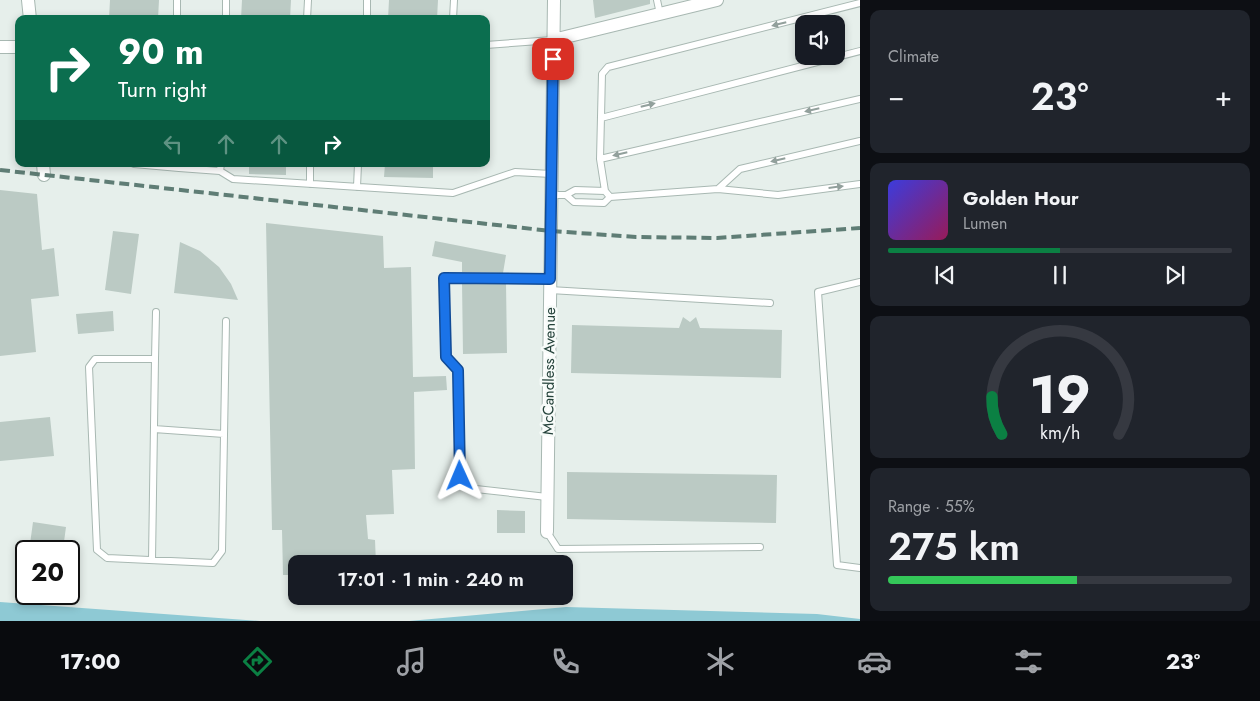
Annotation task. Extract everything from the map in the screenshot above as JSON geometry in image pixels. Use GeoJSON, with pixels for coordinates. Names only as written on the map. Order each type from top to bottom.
{"type":"FeatureCollection","features":[{"type":"Feature","properties":{"kind":"street"},"geometry":{"type":"LineString","coordinates":[[28,0],[30,15]]}},
{"type":"Feature","properties":{"kind":"street","name":"McCandless Avenue"},"geometry":{"type":"LineString","coordinates":[[547,532],[554,0]]}},
{"type":"Feature","properties":{"kind":"street"},"geometry":{"type":"LineString","coordinates":[[553,40],[717,0]]}},
{"type":"Feature","properties":{"kind":"street"},"geometry":{"type":"LineString","coordinates":[[0,47],[15,47]]}},
{"type":"Feature","properties":{"kind":"lane"},"geometry":{"type":"LineString","coordinates":[[177,0],[177,15]]}},
{"type":"Feature","properties":{"kind":"lane"},"geometry":{"type":"LineString","coordinates":[[226,0],[226,15]]}},
{"type":"Feature","properties":{"kind":"lane"},"geometry":{"type":"LineString","coordinates":[[307,15],[308,0]]}},
{"type":"Feature","properties":{"kind":"lane"},"geometry":{"type":"LineString","coordinates":[[367,0],[367,15]]}},
{"type":"Feature","properties":{"kind":"lane"},"geometry":{"type":"LineString","coordinates":[[453,15],[454,0]]}},
{"type":"Feature","properties":{"kind":"lane"},"geometry":{"type":"LineString","coordinates":[[657,0],[660,14]]}},
{"type":"Feature","properties":{"kind":"lane"},"geometry":{"type":"LineString","coordinates":[[610,197],[606,191],[600,159],[602,74],[608,67],[860,3]]}},
{"type":"Feature","properties":{"kind":"lane"},"geometry":{"type":"LineString","coordinates":[[490,45],[553,40]]}},
{"type":"Feature","properties":{"kind":"lane"},"geometry":{"type":"LineString","coordinates":[[601,118],[860,51]]}},
{"type":"Feature","properties":{"kind":"lane"},"geometry":{"type":"LineString","coordinates":[[600,159],[860,99]]}},
{"type":"Feature","properties":{"kind":"lane"},"geometry":{"type":"LineString","coordinates":[[718,189],[740,169],[860,141]]}},
{"type":"Feature","properties":{"kind":"lane"},"geometry":{"type":"LineString","coordinates":[[187,167],[220,171],[232,179],[453,193],[515,172],[551,174]]}},
{"type":"Feature","properties":{"kind":"lane"},"geometry":{"type":"LineString","coordinates":[[220,171],[221,167]]}},
{"type":"Feature","properties":{"kind":"lane"},"geometry":{"type":"LineString","coordinates":[[310,167],[310,184]]}},
{"type":"Feature","properties":{"kind":"lane"},"geometry":{"type":"LineString","coordinates":[[357,187],[358,167]]}},
{"type":"Feature","properties":{"kind":"lane"},"geometry":{"type":"LineString","coordinates":[[566,195],[574,202],[604,202],[610,197],[718,189],[778,194],[860,184]]}},
{"type":"Feature","properties":{"kind":"lane"},"geometry":{"type":"LineString","coordinates":[[551,195],[566,195],[575,190],[606,191]]}},
{"type":"Feature","properties":{"kind":"lane"},"geometry":{"type":"LineString","coordinates":[[547,497],[467,488],[460,476],[458,370],[446,357],[444,278],[530,278],[550,285],[770,303]]}},
{"type":"Feature","properties":{"kind":"lane"},"geometry":{"type":"LineString","coordinates":[[860,282],[818,292],[837,565],[860,568]]}},
{"type":"Feature","properties":{"kind":"lane"},"geometry":{"type":"LineString","coordinates":[[152,560],[156,312]]}},
{"type":"Feature","properties":{"kind":"lane"},"geometry":{"type":"LineString","coordinates":[[156,359],[95,359],[89,367],[97,550],[107,558],[213,563],[222,551],[226,321]]}},
{"type":"Feature","properties":{"kind":"lane"},"geometry":{"type":"LineString","coordinates":[[154,429],[224,434]]}},
{"type":"Feature","properties":{"kind":"lane"},"geometry":{"type":"LineString","coordinates":[[547,532],[558,549],[760,547]]}},
{"type":"Feature","properties":{"kind":"water"},"geometry":{"type":"Polygon","coordinates":[[[0,602],[15,603],[15,605],[41,605],[260,621],[0,621],[0,602]]]}},
{"type":"Feature","properties":{"kind":"water"},"geometry":{"type":"Polygon","coordinates":[[[566,607],[817,614],[860,619],[860,621],[409,621],[566,607]]]}},
{"type":"Feature","properties":{"kind":"building"},"geometry":{"type":"Polygon","coordinates":[[[110,0],[159,0],[158,15],[109,15],[110,0]]]}},
{"type":"Feature","properties":{"kind":"building"},"geometry":{"type":"Polygon","coordinates":[[[242,0],[291,0],[290,15],[241,15],[242,0]]]}},
{"type":"Feature","properties":{"kind":"building"},"geometry":{"type":"Polygon","coordinates":[[[389,0],[438,0],[437,15],[388,15],[389,0]]]}},
{"type":"Feature","properties":{"kind":"building"},"geometry":{"type":"Polygon","coordinates":[[[593,0],[650,0],[650,4],[595,18],[593,0]]]}},
{"type":"Feature","properties":{"kind":"building"},"geometry":{"type":"Polygon","coordinates":[[[249,167],[286,167],[286,175],[249,174],[249,167]]]}},
{"type":"Feature","properties":{"kind":"building"},"geometry":{"type":"Polygon","coordinates":[[[385,167],[433,167],[433,178],[384,177],[385,167]]]}},
{"type":"Feature","properties":{"kind":"building"},"geometry":{"type":"Polygon","coordinates":[[[0,190],[37,194],[42,250],[54,248],[59,296],[31,299],[36,352],[0,356],[0,190]]]}},
{"type":"Feature","properties":{"kind":"building"},"geometry":{"type":"Polygon","coordinates":[[[266,223],[383,236],[384,268],[411,267],[413,377],[446,376],[447,390],[414,392],[415,469],[392,470],[394,514],[366,515],[368,539],[375,540],[376,555],[288,555],[288,575],[283,575],[282,530],[272,530],[266,223]]]}},
{"type":"Feature","properties":{"kind":"building"},"geometry":{"type":"Polygon","coordinates":[[[113,231],[139,234],[131,294],[105,290],[113,231]]]}},
{"type":"Feature","properties":{"kind":"building"},"geometry":{"type":"Polygon","coordinates":[[[435,241],[506,255],[503,273],[462,272],[462,262],[432,256],[435,241]]]}},
{"type":"Feature","properties":{"kind":"building"},"geometry":{"type":"Polygon","coordinates":[[[180,242],[200,251],[219,267],[231,284],[238,300],[174,293],[180,242]]]}},
{"type":"Feature","properties":{"kind":"building"},"geometry":{"type":"Polygon","coordinates":[[[462,282],[506,283],[507,353],[463,354],[462,282]]]}},
{"type":"Feature","properties":{"kind":"building"},"geometry":{"type":"Polygon","coordinates":[[[113,311],[114,331],[78,334],[76,314],[113,311]]]}},
{"type":"Feature","properties":{"kind":"building"},"geometry":{"type":"Polygon","coordinates":[[[683,317],[690,322],[696,317],[700,328],[782,330],[781,378],[571,373],[572,325],[679,328],[683,317]]]}},
{"type":"Feature","properties":{"kind":"building"},"geometry":{"type":"Polygon","coordinates":[[[50,417],[54,456],[0,461],[0,422],[50,417]]]}},
{"type":"Feature","properties":{"kind":"building"},"geometry":{"type":"Polygon","coordinates":[[[567,472],[777,475],[776,523],[567,519],[567,472]]]}},
{"type":"Feature","properties":{"kind":"building"},"geometry":{"type":"Polygon","coordinates":[[[497,510],[525,511],[525,533],[497,533],[497,510]]]}},
{"type":"Feature","properties":{"kind":"building"},"geometry":{"type":"Polygon","coordinates":[[[33,522],[66,527],[64,540],[31,540],[33,522]]]}},
{"type":"Feature","properties":{"kind":"railway"},"geometry":{"type":"LineString","coordinates":[[0,170],[551,231],[636,237],[717,238],[860,228]]}},
{"type":"Feature","properties":{"kind":"route"},"geometry":{"type":"LineString","coordinates":[[460,476],[458,370],[446,357],[444,278],[550,279],[553,59]]}}]}
